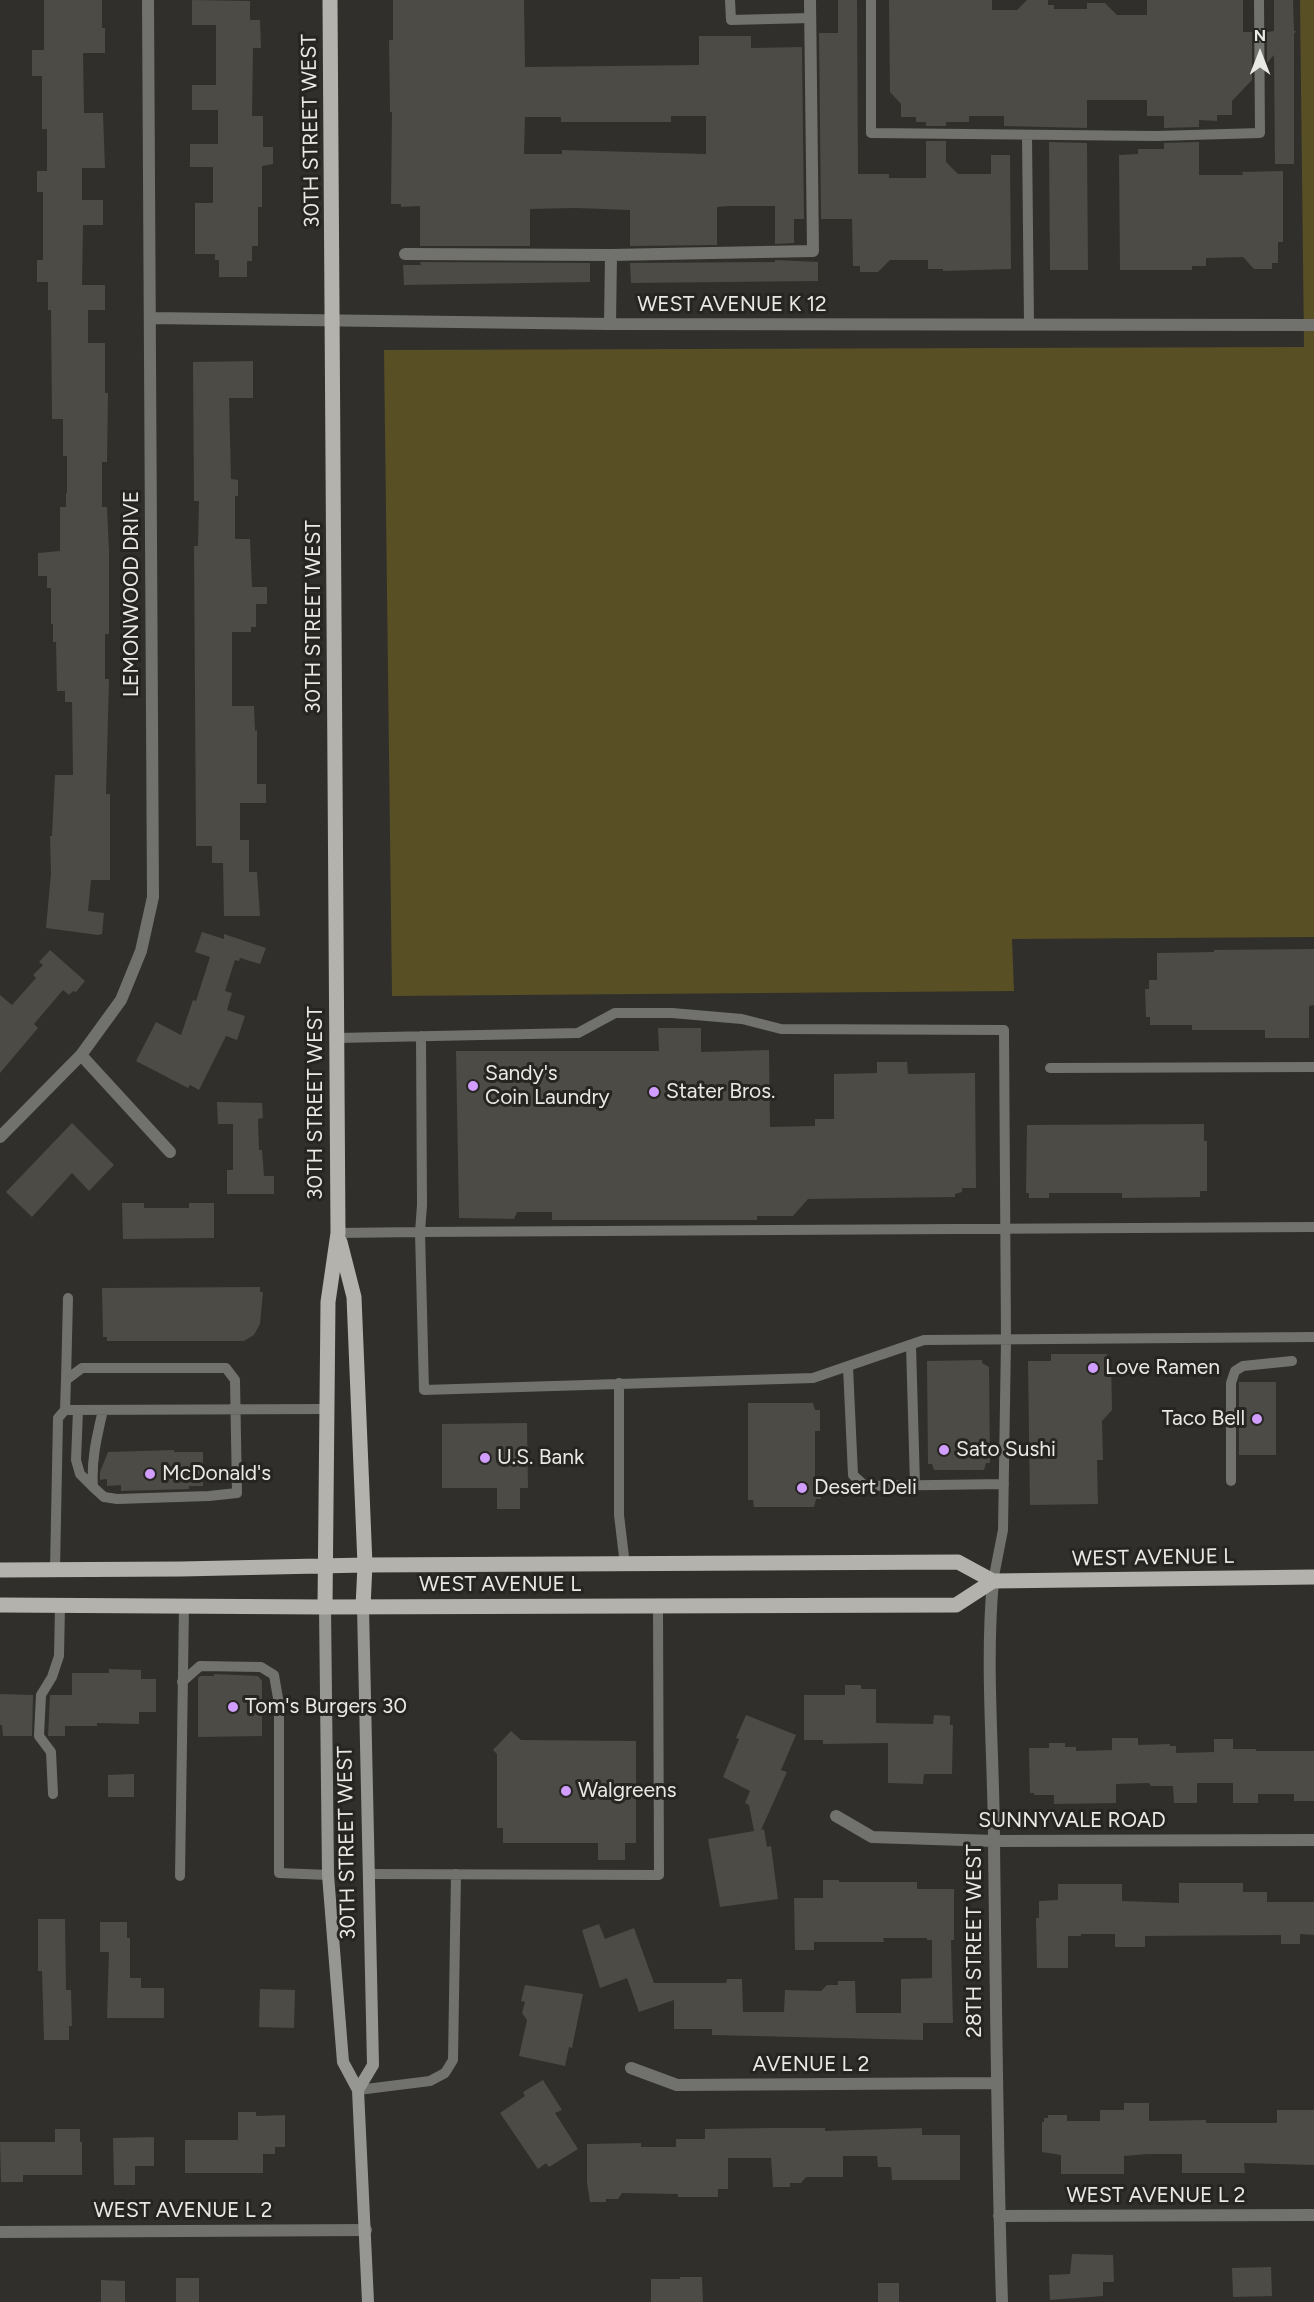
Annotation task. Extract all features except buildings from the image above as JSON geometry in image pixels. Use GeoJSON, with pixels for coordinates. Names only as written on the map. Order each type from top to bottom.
{"type":"FeatureCollection","features":[{"type":"Feature","properties":{"kind":"main road","name":"30TH STREET WEST"},"geometry":{"type":"LineString","coordinates":[[330,0],[334,321],[338,1233],[327,1302],[324,1566],[328,1875],[343,2062],[358,2090],[368,2302]]}},
{"type":"Feature","properties":{"kind":"main road","name":"30TH STREET WEST"},"geometry":{"type":"LineString","coordinates":[[338,1233],[354,1297],[365,1565],[363,1607],[373,2065],[358,2090]]}},
{"type":"Feature","properties":{"kind":"main road","name":"WEST AVENUE L"},"geometry":{"type":"LineString","coordinates":[[0,1570],[365,1565],[957,1562],[993,1581],[1314,1576]]}},
{"type":"Feature","properties":{"kind":"main road","name":"WEST AVENUE L"},"geometry":{"type":"LineString","coordinates":[[0,1605],[363,1607],[956,1605],[993,1581]]}},
{"type":"Feature","properties":{"kind":"street","name":"LEMONWOOD DRIVE"},"geometry":{"type":"LineString","coordinates":[[0,1137],[81,1055],[121,1000],[141,951],[153,897],[148,0]]}},
{"type":"Feature","properties":{"kind":"street"},"geometry":{"type":"LineString","coordinates":[[405,254],[611,255],[813,251],[810,0]]}},
{"type":"Feature","properties":{"kind":"street"},"geometry":{"type":"LineString","coordinates":[[610,324],[611,255]]}},
{"type":"Feature","properties":{"kind":"street","name":"WEST AVENUE K 12"},"geometry":{"type":"LineString","coordinates":[[150,318],[610,324],[1314,325]]}},
{"type":"Feature","properties":{"kind":"street"},"geometry":{"type":"LineString","coordinates":[[81,1055],[170,1152]]}},
{"type":"Feature","properties":{"kind":"street","name":"28TH STREET WEST"},"geometry":{"type":"LineString","coordinates":[[993,1581],[989,1628],[1002,2302]]}},
{"type":"Feature","properties":{"kind":"street","name":"SUNNYVALE ROAD"},"geometry":{"type":"LineString","coordinates":[[836,1816],[872,1837],[994,1841],[1314,1840]]}},
{"type":"Feature","properties":{"kind":"street","name":"AVENUE L 2"},"geometry":{"type":"LineString","coordinates":[[631,2068],[677,2085],[996,2083]]}},
{"type":"Feature","properties":{"kind":"street","name":"WEST AVENUE L 2"},"geometry":{"type":"LineString","coordinates":[[999,2216],[1314,2215]]}},
{"type":"Feature","properties":{"kind":"street","name":"WEST AVENUE L 2"},"geometry":{"type":"LineString","coordinates":[[0,2232],[366,2230]]}},
{"type":"Feature","properties":{"kind":"lane"},"geometry":{"type":"LineString","coordinates":[[730,0],[730,20],[810,18]]}},
{"type":"Feature","properties":{"kind":"lane"},"geometry":{"type":"LineString","coordinates":[[871,0],[871,133],[1027,135],[1260,133],[1259,0]]}},
{"type":"Feature","properties":{"kind":"lane"},"geometry":{"type":"LineString","coordinates":[[1027,135],[1029,324]]}},
{"type":"Feature","properties":{"kind":"lane"},"geometry":{"type":"LineString","coordinates":[[337,1038],[578,1033],[615,1013],[672,1012],[742,1019],[781,1029],[1004,1030],[1006,1340],[1004,1484],[1003,1530],[993,1581]]}},
{"type":"Feature","properties":{"kind":"lane"},"geometry":{"type":"LineString","coordinates":[[421,1036],[422,1205],[420,1232],[424,1390],[813,1378],[924,1340],[1314,1337]]}},
{"type":"Feature","properties":{"kind":"lane"},"geometry":{"type":"LineString","coordinates":[[1050,1068],[1314,1067]]}},
{"type":"Feature","properties":{"kind":"lane"},"geometry":{"type":"LineString","coordinates":[[338,1233],[1314,1227]]}},
{"type":"Feature","properties":{"kind":"lane"},"geometry":{"type":"LineString","coordinates":[[55,1570],[58,1418],[65,1410],[68,1298]]}},
{"type":"Feature","properties":{"kind":"lane"},"geometry":{"type":"LineString","coordinates":[[912,1345],[915,1485]]}},
{"type":"Feature","properties":{"kind":"lane"},"geometry":{"type":"LineString","coordinates":[[1231,1481],[1231,1383],[1234,1371],[1243,1366],[1292,1361]]}},
{"type":"Feature","properties":{"kind":"lane"},"geometry":{"type":"LineString","coordinates":[[848,1366],[853,1475],[865,1486],[1004,1484]]}},
{"type":"Feature","properties":{"kind":"lane"},"geometry":{"type":"LineString","coordinates":[[66,1380],[82,1368],[226,1368],[235,1380],[237,1493],[209,1496],[104,1497],[80,1474],[76,1460],[78,1410]]}},
{"type":"Feature","properties":{"kind":"lane"},"geometry":{"type":"LineString","coordinates":[[619,1383],[620,1515],[625,1565]]}},
{"type":"Feature","properties":{"kind":"lane"},"geometry":{"type":"LineString","coordinates":[[65,1410],[326,1409]]}},
{"type":"Feature","properties":{"kind":"lane"},"geometry":{"type":"LineString","coordinates":[[93,1487],[91,1469],[103,1410]]}},
{"type":"Feature","properties":{"kind":"lane"},"geometry":{"type":"LineString","coordinates":[[369,1874],[660,1875],[658,1605]]}},
{"type":"Feature","properties":{"kind":"lane"},"geometry":{"type":"LineString","coordinates":[[53,1794],[51,1752],[39,1736],[41,1695],[52,1677],[59,1656],[60,1606]]}},
{"type":"Feature","properties":{"kind":"lane"},"geometry":{"type":"LineString","coordinates":[[180,1876],[184,1606]]}},
{"type":"Feature","properties":{"kind":"lane"},"geometry":{"type":"LineString","coordinates":[[182,1682],[200,1666],[261,1667],[274,1675],[279,1704],[279,1874],[328,1875]]}},
{"type":"Feature","properties":{"kind":"lane"},"geometry":{"type":"LineString","coordinates":[[358,2090],[430,2081],[445,2073],[453,2060],[456,1874]]}},
{"type":"Feature","properties":{"kind":"shaded area"},"geometry":{"type":"Polygon","coordinates":[[[1300,0],[1314,0],[1314,937],[1012,939],[1014,991],[392,996],[384,350],[1304,347],[1300,0]]]}},
{"type":"Feature","properties":{"kind":"place","name":"Sandy's Coin Laundry"},"geometry":{"type":"Point","coordinates":[473,1086]}},
{"type":"Feature","properties":{"kind":"place","name":"Stater Bros."},"geometry":{"type":"Point","coordinates":[654,1092]}},
{"type":"Feature","properties":{"kind":"place","name":"Love Ramen"},"geometry":{"type":"Point","coordinates":[1093,1368]}},
{"type":"Feature","properties":{"kind":"place","name":"Taco Bell"},"geometry":{"type":"Point","coordinates":[1257,1419]}},
{"type":"Feature","properties":{"kind":"place","name":"Sato Sushi"},"geometry":{"type":"Point","coordinates":[944,1450]}},
{"type":"Feature","properties":{"kind":"place","name":"U.S. Bank"},"geometry":{"type":"Point","coordinates":[485,1458]}},
{"type":"Feature","properties":{"kind":"place","name":"McDonald's"},"geometry":{"type":"Point","coordinates":[150,1474]}},
{"type":"Feature","properties":{"kind":"place","name":"Desert Deli"},"geometry":{"type":"Point","coordinates":[802,1488]}},
{"type":"Feature","properties":{"kind":"place","name":"Tom's Burgers 30"},"geometry":{"type":"Point","coordinates":[233,1707]}},
{"type":"Feature","properties":{"kind":"place","name":"Walgreens"},"geometry":{"type":"Point","coordinates":[566,1791]}}]}
